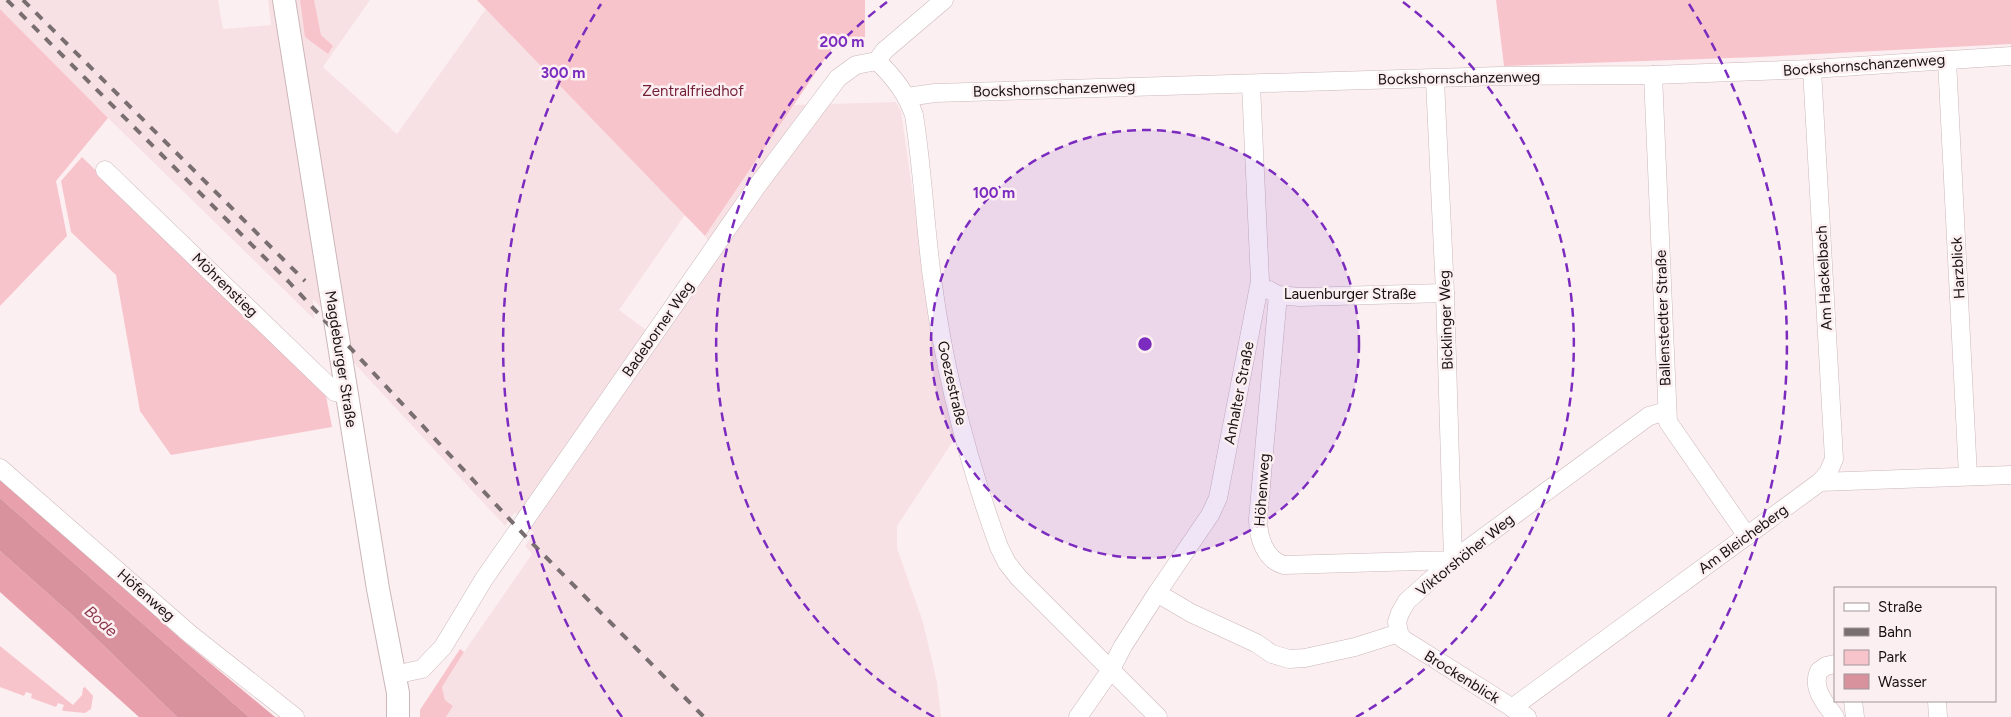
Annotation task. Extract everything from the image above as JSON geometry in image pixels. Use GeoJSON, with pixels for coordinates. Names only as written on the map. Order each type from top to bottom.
{"type":"FeatureCollection","features":[{"type":"Feature","properties":{"kind":"main road","name":"Magdeburger Straße"},"geometry":{"type":"LineString","coordinates":[[284,0],[380,606],[398,693],[398,717]]}},
{"type":"Feature","properties":{"kind":"street"},"geometry":{"type":"LineString","coordinates":[[877,61],[884,51],[944,0]]}},
{"type":"Feature","properties":{"kind":"street","name":"Bockshornschanzenweg"},"geometry":{"type":"LineString","coordinates":[[907,97],[936,93],[1435,80],[1500,76],[1653,75],[1812,69],[2011,56]]}},
{"type":"Feature","properties":{"kind":"street","name":"Harzblick"},"geometry":{"type":"LineString","coordinates":[[1947,60],[1968,476]]}},
{"type":"Feature","properties":{"kind":"street","name":"Goezestraße"},"geometry":{"type":"LineString","coordinates":[[877,61],[907,97],[915,121],[933,285],[946,364],[965,439],[992,528],[1007,563],[1019,578],[1158,717]]}},
{"type":"Feature","properties":{"kind":"street","name":"Badeborner Weg"},"geometry":{"type":"LineString","coordinates":[[394,675],[422,669],[443,647],[484,579],[757,186],[838,78],[856,65],[877,61]]}},
{"type":"Feature","properties":{"kind":"street","name":"Am Hackelbach"},"geometry":{"type":"LineString","coordinates":[[1812,69],[1834,459],[1828,473],[1820,482]]}},
{"type":"Feature","properties":{"kind":"street","name":"Ballenstedter Straße"},"geometry":{"type":"LineString","coordinates":[[1653,75],[1666,411],[1669,426],[1747,536]]}},
{"type":"Feature","properties":{"kind":"street","name":"Bicklinger Weg"},"geometry":{"type":"LineString","coordinates":[[1435,80],[1445,293],[1453,560]]}},
{"type":"Feature","properties":{"kind":"street","name":"Anhalter Straße"},"geometry":{"type":"LineString","coordinates":[[1078,717],[1110,670],[1157,593],[1210,515],[1218,498],[1260,281],[1251,85]]}},
{"type":"Feature","properties":{"kind":"street","name":"Möhrenstieg"},"geometry":{"type":"LineString","coordinates":[[105,170],[321,379],[335,392],[347,395]]}},
{"type":"Feature","properties":{"kind":"street","name":"Lauenburger Straße"},"geometry":{"type":"LineString","coordinates":[[1260,281],[1268,290],[1278,295],[1300,297],[1445,293]]}},
{"type":"Feature","properties":{"kind":"street","name":"Höhenweg"},"geometry":{"type":"LineString","coordinates":[[1278,295],[1258,519],[1259,535],[1268,553],[1284,565],[1453,560]]}},
{"type":"Feature","properties":{"kind":"street","name":"Viktorshöher Weg"},"geometry":{"type":"LineString","coordinates":[[1399,633],[1398,618],[1404,605],[1453,560],[1649,416],[1666,411]]}},
{"type":"Feature","properties":{"kind":"street","name":"Höfenweg"},"geometry":{"type":"LineString","coordinates":[[0,468],[190,634],[295,717]]}},
{"type":"Feature","properties":{"kind":"street"},"geometry":{"type":"LineString","coordinates":[[1820,482],[2011,475]]}},
{"type":"Feature","properties":{"kind":"street","name":"Am Bleicheberg"},"geometry":{"type":"LineString","coordinates":[[1520,713],[1747,536],[1820,482]]}},
{"type":"Feature","properties":{"kind":"street"},"geometry":{"type":"LineString","coordinates":[[1157,593],[1191,612],[1256,643],[1272,654],[1289,659],[1305,658],[1355,647],[1399,633]]}},
{"type":"Feature","properties":{"kind":"street","name":"Brockenblick"},"geometry":{"type":"LineString","coordinates":[[1399,633],[1409,643],[1520,713]]}},
{"type":"Feature","properties":{"kind":"street"},"geometry":{"type":"LineString","coordinates":[[1834,664],[1826,666],[1819,671],[1816,684],[1834,717]]}},
{"type":"Feature","properties":{"kind":"street"},"geometry":{"type":"LineString","coordinates":[[1853,702],[1855,717]]}},
{"type":"Feature","properties":{"kind":"street"},"geometry":{"type":"LineString","coordinates":[[1937,702],[1938,717]]}},
{"type":"Feature","properties":{"kind":"shaded area"},"geometry":{"type":"Polygon","coordinates":[[[0,0],[218,0],[223,29],[271,25],[268,0],[370,0],[323,67],[397,134],[486,9],[685,215],[619,310],[650,333],[711,245],[705,236],[794,105],[896,102],[901,111],[935,349],[955,438],[897,526],[897,548],[923,622],[937,682],[941,717],[446,717],[453,706],[445,700],[442,687],[532,554],[525,546],[534,533],[515,512],[505,526],[354,363],[350,338],[313,299],[314,319],[108,118],[0,9],[0,0]]]}},
{"type":"Feature","properties":{"kind":"shaded area"},"geometry":{"type":"Polygon","coordinates":[[[0,477],[181,639],[275,717],[249,717],[0,498],[0,477]]]}},
{"type":"Feature","properties":{"kind":"shaded area"},"geometry":{"type":"Polygon","coordinates":[[[0,551],[72,615],[177,717],[139,717],[0,592],[0,551]]]}},
{"type":"Feature","properties":{"kind":"green space"},"geometry":{"type":"Polygon","coordinates":[[[300,0],[314,0],[321,35],[333,46],[328,54],[305,37],[300,0]]]}},
{"type":"Feature","properties":{"kind":"green space","name":"Zentralfriedhof"},"geometry":{"type":"Polygon","coordinates":[[[477,0],[865,0],[865,37],[839,38],[705,236],[477,0]]]}},
{"type":"Feature","properties":{"kind":"green space"},"geometry":{"type":"Polygon","coordinates":[[[1496,0],[2011,0],[2011,44],[1759,57],[1504,66],[1496,0]]]}},
{"type":"Feature","properties":{"kind":"green space"},"geometry":{"type":"Polygon","coordinates":[[[0,9],[108,118],[56,181],[67,236],[0,306],[0,9]]]}},
{"type":"Feature","properties":{"kind":"green space"},"geometry":{"type":"Polygon","coordinates":[[[82,157],[326,396],[332,427],[171,455],[140,411],[116,275],[71,232],[61,181],[82,157]]]}},
{"type":"Feature","properties":{"kind":"green space"},"geometry":{"type":"Polygon","coordinates":[[[0,646],[73,705],[82,695],[83,688],[85,687],[93,696],[91,709],[85,713],[64,711],[62,710],[64,705],[58,703],[56,707],[31,698],[32,694],[26,692],[24,696],[0,687],[0,646]]]}},
{"type":"Feature","properties":{"kind":"green space"},"geometry":{"type":"Polygon","coordinates":[[[460,649],[464,652],[442,687],[445,700],[453,706],[446,717],[420,717],[420,710],[460,649]]]}},
{"type":"Feature","properties":{"kind":"water","name":"Bode"},"geometry":{"type":"Polygon","coordinates":[[[0,498],[249,717],[177,717],[72,615],[0,551],[0,498]]]}},
{"type":"Feature","properties":{"kind":"railway"},"geometry":{"type":"LineString","coordinates":[[7,0],[288,281],[527,538],[704,717]]}},
{"type":"Feature","properties":{"kind":"railway"},"geometry":{"type":"LineString","coordinates":[[23,0],[305,281]]}}]}
